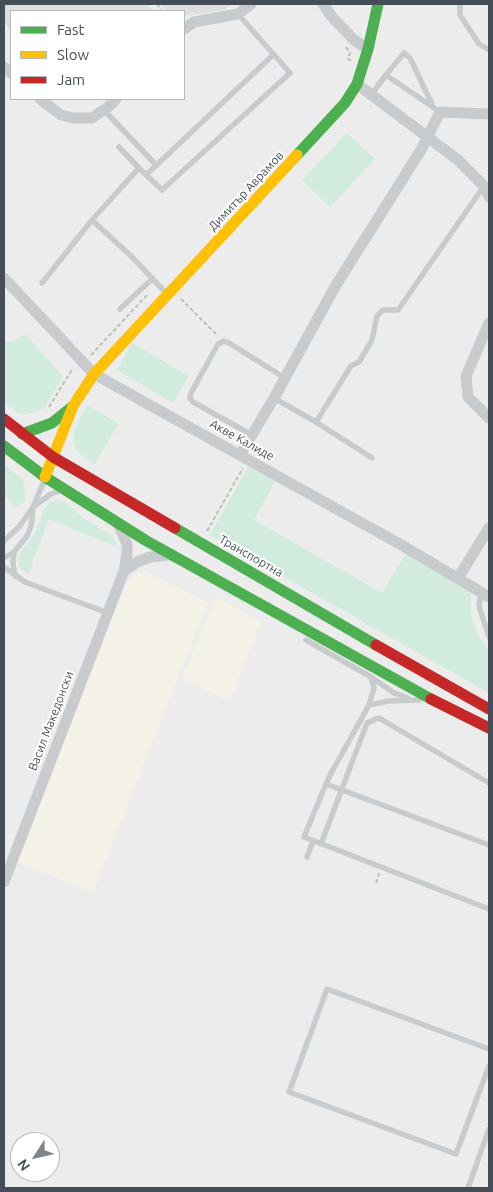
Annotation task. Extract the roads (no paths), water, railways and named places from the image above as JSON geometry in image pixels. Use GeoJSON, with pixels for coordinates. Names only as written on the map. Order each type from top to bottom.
{"type":"FeatureCollection","features":[{"type":"Feature","properties":{"kind":"main road","name":"Димитър Аврамов"},"geometry":{"type":"LineString","coordinates":[[73,406],[94,374],[345,103],[357,84],[378,4]]}},
{"type":"Feature","properties":{"kind":"main road"},"geometry":{"type":"LineString","coordinates":[[22,434],[52,423],[73,406]]}},
{"type":"Feature","properties":{"kind":"main road"},"geometry":{"type":"LineString","coordinates":[[46,477],[73,406]]}},
{"type":"Feature","properties":{"kind":"main road","name":"Транспортна"},"geometry":{"type":"LineString","coordinates":[[4,419],[53,457],[337,623],[489,708]]}},
{"type":"Feature","properties":{"kind":"main road"},"geometry":{"type":"LineString","coordinates":[[4,446],[46,477],[169,558],[195,567],[489,728]]}},
{"type":"Feature","properties":{"kind":"street"},"geometry":{"type":"LineString","coordinates":[[185,28],[194,22],[238,14],[250,4]]}},
{"type":"Feature","properties":{"kind":"street"},"geometry":{"type":"LineString","coordinates":[[323,4],[332,17],[354,40],[368,48]]}},
{"type":"Feature","properties":{"kind":"street"},"geometry":{"type":"LineString","coordinates":[[357,84],[458,160],[487,192]]}},
{"type":"Feature","properties":{"kind":"street"},"geometry":{"type":"LineString","coordinates":[[41,100],[61,115],[73,118],[92,118],[115,100]]}},
{"type":"Feature","properties":{"kind":"street"},"geometry":{"type":"LineString","coordinates":[[244,457],[252,435],[336,285],[428,138],[436,109],[489,114]]}},
{"type":"Feature","properties":{"kind":"street","name":"Акве Калиде"},"geometry":{"type":"LineString","coordinates":[[4,278],[94,374],[244,457],[485,595]]}},
{"type":"Feature","properties":{"kind":"street"},"geometry":{"type":"LineString","coordinates":[[489,323],[466,376],[468,397],[489,418]]}},
{"type":"Feature","properties":{"kind":"street"},"geometry":{"type":"LineString","coordinates":[[117,523],[127,544],[124,571]]}},
{"type":"Feature","properties":{"kind":"street"},"geometry":{"type":"LineString","coordinates":[[458,578],[489,528]]}},
{"type":"Feature","properties":{"kind":"street"},"geometry":{"type":"LineString","coordinates":[[124,571],[137,562],[150,557],[169,558]]}},
{"type":"Feature","properties":{"kind":"street","name":"Васил Македонски"},"geometry":{"type":"LineString","coordinates":[[4,882],[124,571]]}},
{"type":"Feature","properties":{"kind":"lane"},"geometry":{"type":"LineString","coordinates":[[460,4],[460,15],[479,44],[489,50]]}},
{"type":"Feature","properties":{"kind":"lane"},"geometry":{"type":"LineString","coordinates":[[119,147],[162,190],[290,73],[238,14]]}},
{"type":"Feature","properties":{"kind":"lane"},"geometry":{"type":"LineString","coordinates":[[372,95],[386,74],[404,53],[410,58],[436,109]]}},
{"type":"Feature","properties":{"kind":"lane"},"geometry":{"type":"LineString","coordinates":[[146,175],[273,54]]}},
{"type":"Feature","properties":{"kind":"lane"},"geometry":{"type":"LineString","coordinates":[[386,74],[436,109]]}},
{"type":"Feature","properties":{"kind":"lane"},"geometry":{"type":"LineString","coordinates":[[104,110],[156,165]]}},
{"type":"Feature","properties":{"kind":"lane"},"geometry":{"type":"LineString","coordinates":[[42,283],[92,220],[139,168]]}},
{"type":"Feature","properties":{"kind":"lane"},"geometry":{"type":"LineString","coordinates":[[316,422],[351,366],[359,362],[372,340],[377,316],[383,310],[398,310],[487,192]]}},
{"type":"Feature","properties":{"kind":"lane"},"geometry":{"type":"LineString","coordinates":[[92,220],[131,256],[152,279],[171,293]]}},
{"type":"Feature","properties":{"kind":"lane"},"geometry":{"type":"LineString","coordinates":[[120,309],[152,279]]}},
{"type":"Feature","properties":{"kind":"lane"},"geometry":{"type":"LineString","coordinates":[[252,435],[193,402],[190,398],[218,344],[224,341],[285,378]]}},
{"type":"Feature","properties":{"kind":"lane"},"geometry":{"type":"LineString","coordinates":[[274,398],[372,458]]}},
{"type":"Feature","properties":{"kind":"lane"},"geometry":{"type":"LineString","coordinates":[[4,540],[19,527],[33,507],[46,477]]}},
{"type":"Feature","properties":{"kind":"lane"},"geometry":{"type":"LineString","coordinates":[[4,558],[14,552],[26,536],[31,526],[33,507],[51,494],[66,490]]}},
{"type":"Feature","properties":{"kind":"lane"},"geometry":{"type":"LineString","coordinates":[[14,552],[15,576]]}},
{"type":"Feature","properties":{"kind":"lane"},"geometry":{"type":"LineString","coordinates":[[4,567],[15,576],[38,588],[108,613]]}},
{"type":"Feature","properties":{"kind":"lane"},"geometry":{"type":"LineString","coordinates":[[195,567],[202,582]]}},
{"type":"Feature","properties":{"kind":"lane"},"geometry":{"type":"LineString","coordinates":[[485,595],[479,606],[489,637]]}},
{"type":"Feature","properties":{"kind":"lane"},"geometry":{"type":"LineString","coordinates":[[296,635],[371,677],[394,693],[414,700]]}},
{"type":"Feature","properties":{"kind":"lane"},"geometry":{"type":"LineString","coordinates":[[371,677],[374,688],[369,705],[326,784],[304,837],[489,909]]}},
{"type":"Feature","properties":{"kind":"lane"},"geometry":{"type":"LineString","coordinates":[[369,705],[389,701],[435,700]]}},
{"type":"Feature","properties":{"kind":"lane"},"geometry":{"type":"LineString","coordinates":[[321,844],[367,723],[379,718],[489,784]]}},
{"type":"Feature","properties":{"kind":"lane"},"geometry":{"type":"LineString","coordinates":[[326,784],[489,845]]}},
{"type":"Feature","properties":{"kind":"lane"},"geometry":{"type":"LineString","coordinates":[[307,857],[313,841]]}},
{"type":"Feature","properties":{"kind":"lane"},"geometry":{"type":"LineString","coordinates":[[489,1049],[327,990],[289,1092],[456,1154],[489,1066]]}},
{"type":"Feature","properties":{"kind":"lane"},"geometry":{"type":"LineString","coordinates":[[468,1188],[489,1129]]}}]}
